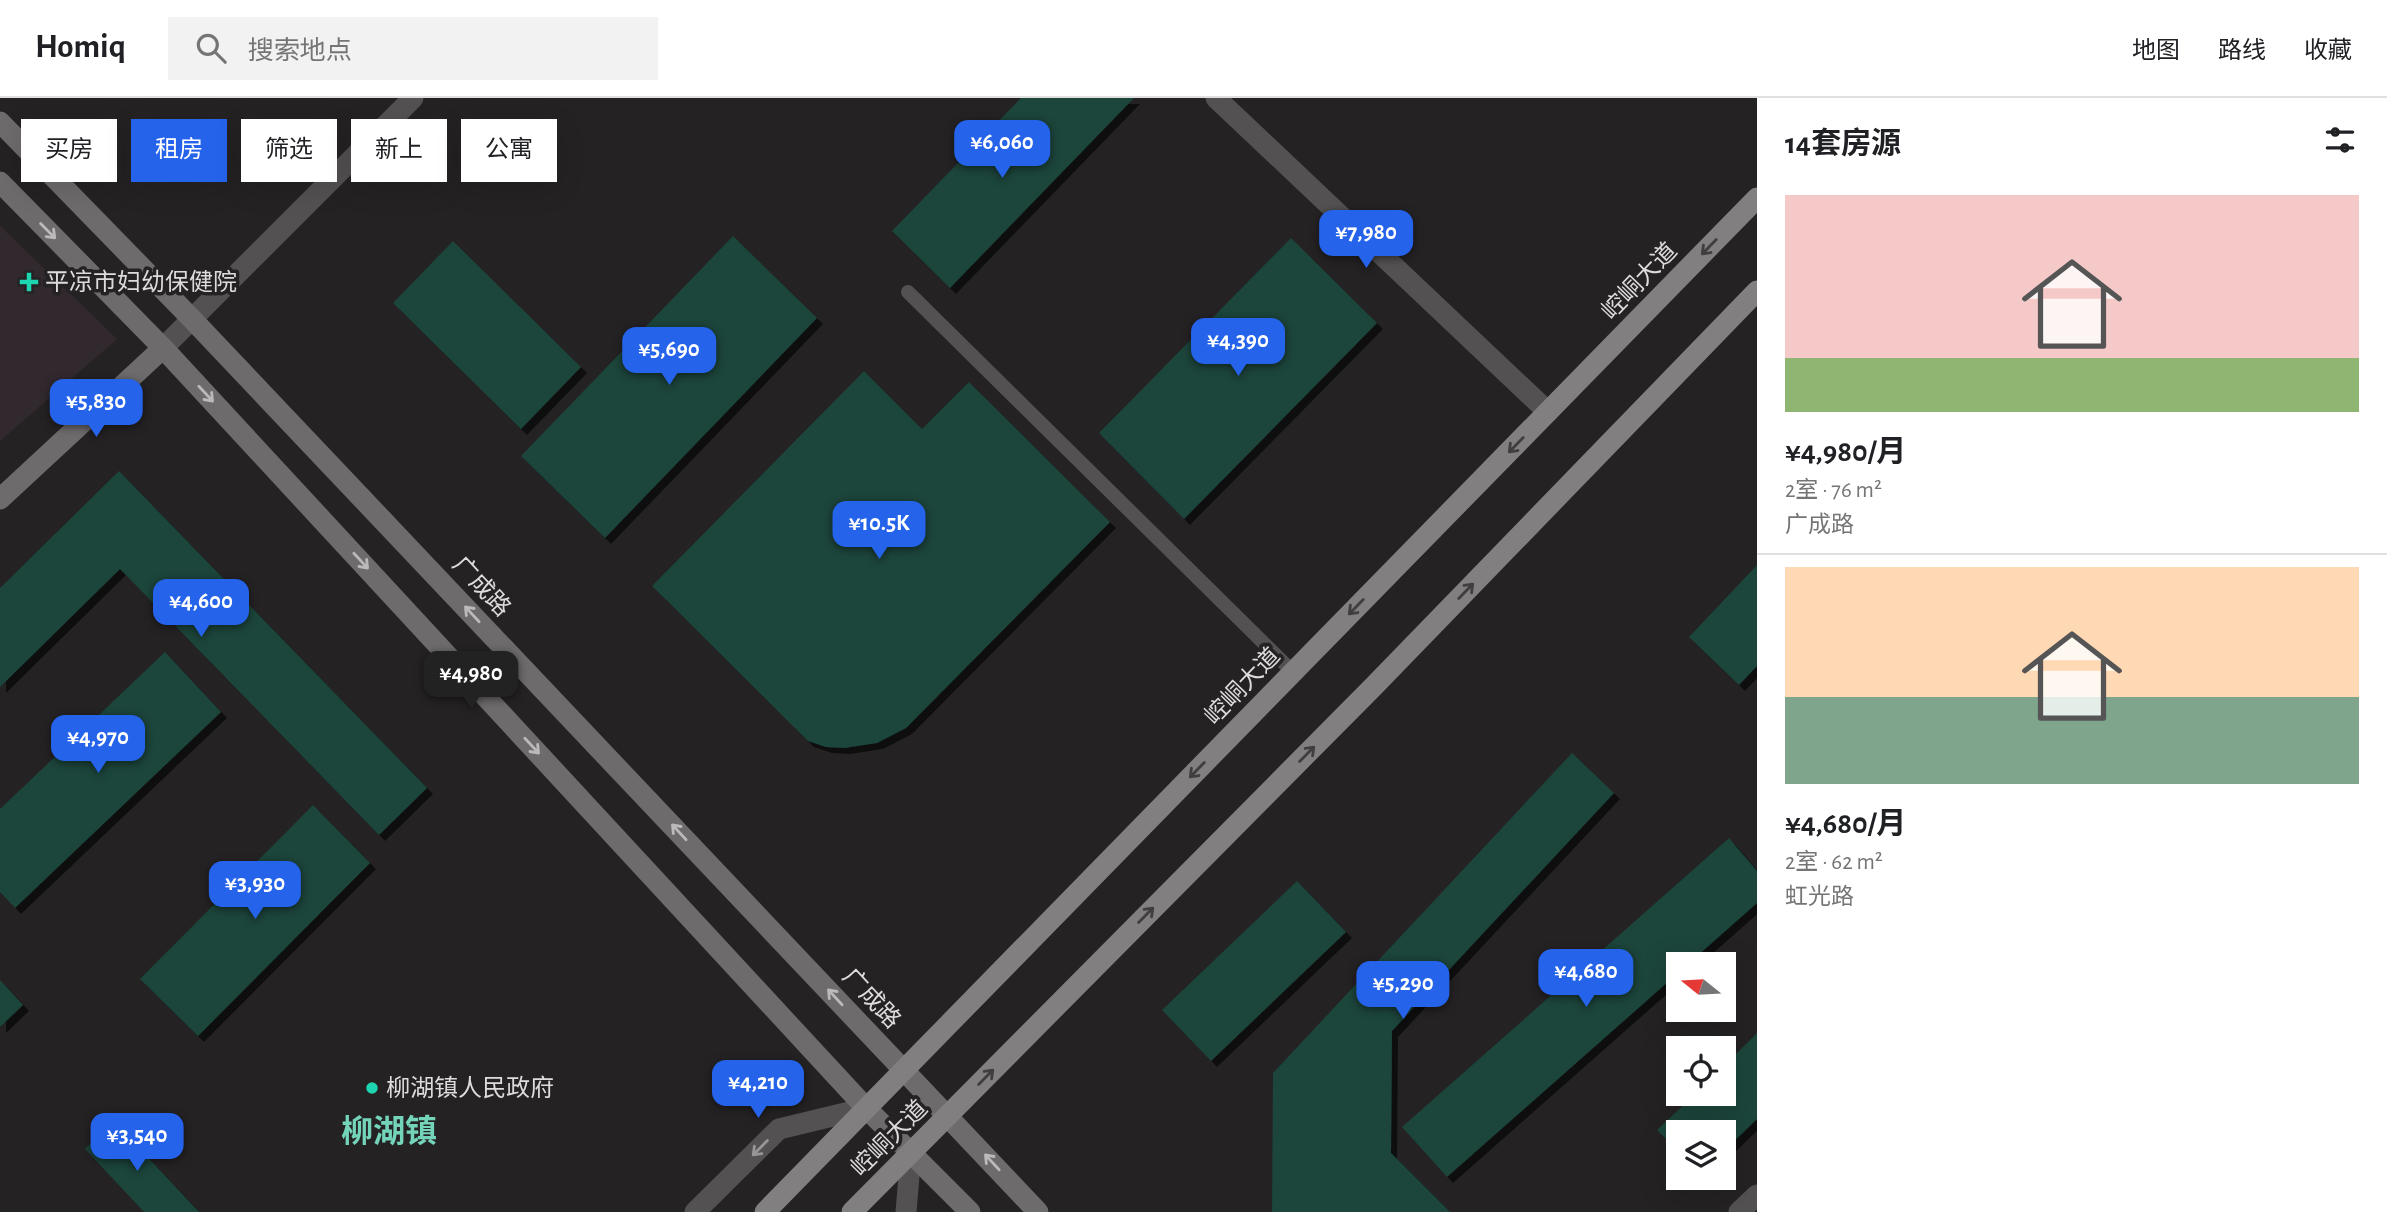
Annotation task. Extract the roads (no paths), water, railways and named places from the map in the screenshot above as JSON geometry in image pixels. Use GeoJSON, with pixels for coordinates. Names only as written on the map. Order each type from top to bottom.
{"type":"FeatureCollection","features":[{"type":"Feature","properties":{"kind":"main road","name":"广成路"},"geometry":{"type":"LineString","coordinates":[[0,122],[192,319],[1038,1212]]}},
{"type":"Feature","properties":{"kind":"main road"},"geometry":{"type":"LineString","coordinates":[[0,182],[163,348],[866,1108],[970,1212]]}},
{"type":"Feature","properties":{"kind":"main road","name":"崆峒大道"},"geometry":{"type":"LineString","coordinates":[[765,1212],[1757,198]]}},
{"type":"Feature","properties":{"kind":"main road","name":"崆峒大道"},"geometry":{"type":"LineString","coordinates":[[852,1212],[1374,686],[1757,291]]}},
{"type":"Feature","properties":{"kind":"main road"},"geometry":{"type":"LineString","coordinates":[[0,499],[163,348]]}},
{"type":"Feature","properties":{"kind":"street"},"geometry":{"type":"LineString","coordinates":[[163,348],[413,98]]}},
{"type":"Feature","properties":{"kind":"street"},"geometry":{"type":"LineString","coordinates":[[1216,98],[1548,412]]}},
{"type":"Feature","properties":{"kind":"street"},"geometry":{"type":"LineString","coordinates":[[695,1212],[779,1129],[866,1108]]}},
{"type":"Feature","properties":{"kind":"street"},"geometry":{"type":"LineString","coordinates":[[906,1212],[911,1152]]}},
{"type":"Feature","properties":{"kind":"street"},"geometry":{"type":"LineString","coordinates":[[1739,1212],[1757,1195]]}},
{"type":"Feature","properties":{"kind":"lane"},"geometry":{"type":"LineString","coordinates":[[908,292],[1293,672]]}},
{"type":"Feature","properties":{"kind":"place","name":"平凉市妇幼保健院"},"geometry":{"type":"Point","coordinates":[29,282]}},
{"type":"Feature","properties":{"kind":"place","name":"柳湖镇人民政府"},"geometry":{"type":"Point","coordinates":[372,1088]}},
{"type":"Feature","properties":{"kind":"district","name":"柳湖镇"},"geometry":{"type":"Point","coordinates":[389,1131]}}]}
